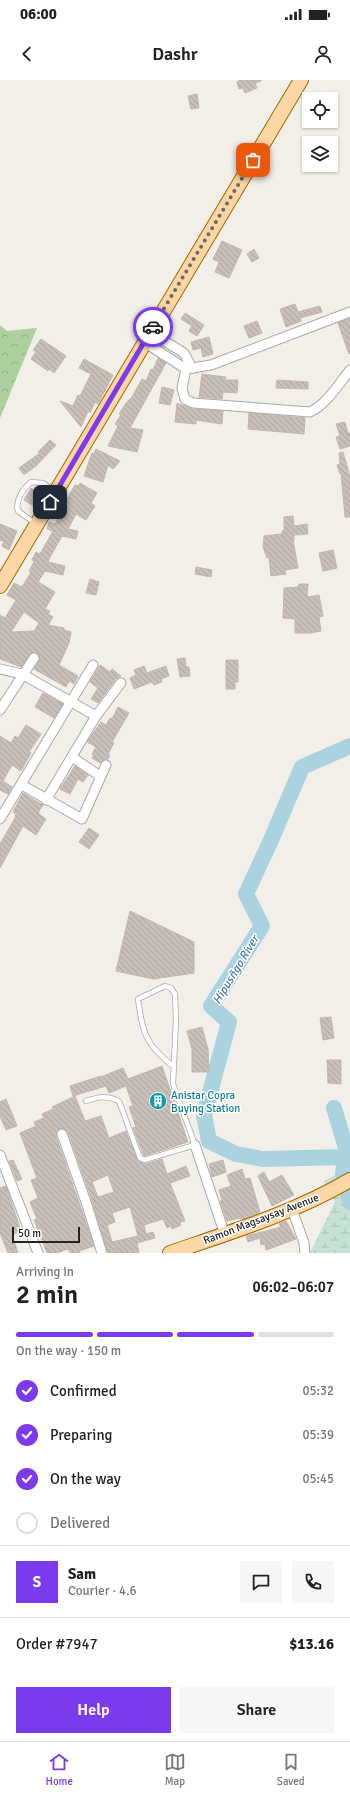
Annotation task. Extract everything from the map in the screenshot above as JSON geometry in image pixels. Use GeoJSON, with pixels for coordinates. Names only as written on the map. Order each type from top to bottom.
{"type":"FeatureCollection","features":[{"type":"Feature","properties":{"kind":"main road"},"geometry":{"type":"LineString","coordinates":[[0,586],[301,80]]}},
{"type":"Feature","properties":{"kind":"main road","name":"Ramon Magsaysay Avenue"},"geometry":{"type":"LineString","coordinates":[[170,1253],[225,1235],[292,1209],[329,1192],[350,1180]]}},
{"type":"Feature","properties":{"kind":"street"},"geometry":{"type":"LineString","coordinates":[[189,368],[211,365],[350,312]]}},
{"type":"Feature","properties":{"kind":"street"},"geometry":{"type":"LineString","coordinates":[[147,337],[184,353],[189,368],[182,388],[185,399],[193,403],[310,412],[318,408],[326,400],[350,370]]}},
{"type":"Feature","properties":{"kind":"street"},"geometry":{"type":"LineString","coordinates":[[0,710],[22,674],[34,658]]}},
{"type":"Feature","properties":{"kind":"street"},"geometry":{"type":"LineString","coordinates":[[0,819],[22,785],[93,665]]}},
{"type":"Feature","properties":{"kind":"street"},"geometry":{"type":"LineString","coordinates":[[0,669],[22,674],[96,716]]}},
{"type":"Feature","properties":{"kind":"street"},"geometry":{"type":"LineString","coordinates":[[46,800],[96,716],[121,683]]}},
{"type":"Feature","properties":{"kind":"street"},"geometry":{"type":"LineString","coordinates":[[72,757],[100,776]]}},
{"type":"Feature","properties":{"kind":"street"},"geometry":{"type":"LineString","coordinates":[[22,785],[46,800],[82,819],[100,776],[106,766]]}},
{"type":"Feature","properties":{"kind":"street"},"geometry":{"type":"LineString","coordinates":[[62,1134],[102,1253]]}},
{"type":"Feature","properties":{"kind":"street"},"geometry":{"type":"LineString","coordinates":[[195,1145],[225,1235]]}},
{"type":"Feature","properties":{"kind":"street"},"geometry":{"type":"LineString","coordinates":[[0,1155],[38,1253]]}},
{"type":"Feature","properties":{"kind":"street"},"geometry":{"type":"LineString","coordinates":[[292,1209],[304,1243],[305,1253]]}},
{"type":"Feature","properties":{"kind":"lane"},"geometry":{"type":"LineString","coordinates":[[37,524],[18,511],[18,501],[31,482],[43,483],[56,492]]}},
{"type":"Feature","properties":{"kind":"lane"},"geometry":{"type":"LineString","coordinates":[[86,1101],[105,1096],[119,1101],[140,1158],[144,1160],[195,1145],[173,1084],[174,1068],[176,1019],[175,994],[171,988],[165,986],[138,999],[142,1028],[146,1038],[158,1055],[174,1068]]}},
{"type":"Feature","properties":{"kind":"green space"},"geometry":{"type":"Polygon","coordinates":[[[0,325],[7,331],[37,328],[0,418],[0,325]]]}},
{"type":"Feature","properties":{"kind":"green space"},"geometry":{"type":"Polygon","coordinates":[[[350,1167],[350,1253],[310,1253],[335,1202],[324,1181],[350,1167]]]}},
{"type":"Feature","properties":{"kind":"building"},"geometry":{"type":"Polygon","coordinates":[[[240,80],[261,81],[255,83],[257,88],[245,93],[243,88],[239,89],[237,82],[240,80]]]}},
{"type":"Feature","properties":{"kind":"building"},"geometry":{"type":"Polygon","coordinates":[[[197,94],[199,108],[191,109],[188,96],[197,94]]]}},
{"type":"Feature","properties":{"kind":"building"},"geometry":{"type":"Polygon","coordinates":[[[222,241],[242,250],[229,278],[215,272],[219,262],[213,259],[222,241]]]}},
{"type":"Feature","properties":{"kind":"building"},"geometry":{"type":"Polygon","coordinates":[[[254,249],[259,258],[252,262],[247,254],[254,249]]]}},
{"type":"Feature","properties":{"kind":"building"},"geometry":{"type":"Polygon","coordinates":[[[295,304],[298,312],[320,306],[322,312],[300,318],[301,321],[286,327],[280,309],[295,304]]]}},
{"type":"Feature","properties":{"kind":"building"},"geometry":{"type":"Polygon","coordinates":[[[185,313],[204,325],[197,336],[189,331],[192,326],[181,319],[185,313]]]}},
{"type":"Feature","properties":{"kind":"building"},"geometry":{"type":"Polygon","coordinates":[[[350,318],[350,353],[349,354],[338,323],[350,318]]]}},
{"type":"Feature","properties":{"kind":"building"},"geometry":{"type":"Polygon","coordinates":[[[257,321],[262,333],[249,338],[244,326],[257,321]]]}},
{"type":"Feature","properties":{"kind":"building"},"geometry":{"type":"Polygon","coordinates":[[[209,337],[213,354],[203,357],[201,348],[193,350],[191,342],[209,337]]]}},
{"type":"Feature","properties":{"kind":"building"},"geometry":{"type":"Polygon","coordinates":[[[41,339],[66,356],[54,373],[49,369],[48,371],[31,359],[36,352],[33,350],[41,339]]]}},
{"type":"Feature","properties":{"kind":"building"},"geometry":{"type":"Polygon","coordinates":[[[158,358],[166,363],[130,428],[143,430],[137,452],[108,446],[118,426],[115,424],[121,415],[119,414],[132,397],[142,379],[146,381],[158,358]]]}},
{"type":"Feature","properties":{"kind":"building"},"geometry":{"type":"Polygon","coordinates":[[[84,359],[113,375],[98,404],[95,402],[90,413],[88,411],[81,427],[60,401],[73,406],[78,395],[80,396],[91,374],[79,368],[84,359]]]}},
{"type":"Feature","properties":{"kind":"building"},"geometry":{"type":"Polygon","coordinates":[[[202,374],[226,377],[225,380],[238,380],[237,393],[223,392],[222,399],[199,397],[202,374]]]}},
{"type":"Feature","properties":{"kind":"building"},"geometry":{"type":"Polygon","coordinates":[[[277,380],[308,382],[308,389],[276,388],[277,380]]]}},
{"type":"Feature","properties":{"kind":"building"},"geometry":{"type":"Polygon","coordinates":[[[162,387],[174,390],[170,405],[159,403],[162,387]]]}},
{"type":"Feature","properties":{"kind":"building"},"geometry":{"type":"Polygon","coordinates":[[[177,403],[192,409],[223,411],[222,424],[196,420],[196,424],[175,422],[177,403]]]}},
{"type":"Feature","properties":{"kind":"building"},"geometry":{"type":"Polygon","coordinates":[[[249,413],[305,418],[304,434],[248,429],[249,413]]]}},
{"type":"Feature","properties":{"kind":"building"},"geometry":{"type":"Polygon","coordinates":[[[345,422],[348,433],[350,433],[350,446],[340,449],[336,437],[340,436],[336,424],[345,422]]]}},
{"type":"Feature","properties":{"kind":"building"},"geometry":{"type":"Polygon","coordinates":[[[50,440],[56,445],[36,466],[23,474],[19,468],[40,453],[38,452],[50,440]]]}},
{"type":"Feature","properties":{"kind":"building"},"geometry":{"type":"Polygon","coordinates":[[[96,449],[120,461],[113,469],[108,465],[103,482],[84,476],[92,453],[94,454],[96,449]]]}},
{"type":"Feature","properties":{"kind":"building"},"geometry":{"type":"Polygon","coordinates":[[[343,452],[350,477],[350,517],[345,517],[341,473],[340,474],[337,465],[340,464],[339,453],[343,452]]]}},
{"type":"Feature","properties":{"kind":"building"},"geometry":{"type":"Polygon","coordinates":[[[80,483],[97,493],[91,503],[95,506],[86,520],[76,514],[68,529],[78,531],[76,539],[62,536],[49,559],[48,562],[65,566],[63,575],[45,571],[38,582],[55,592],[45,609],[50,611],[48,614],[53,617],[48,625],[64,628],[64,630],[71,632],[69,643],[59,665],[78,676],[74,684],[69,681],[66,687],[34,669],[40,659],[37,653],[31,653],[21,667],[0,659],[0,615],[5,618],[16,600],[7,595],[14,583],[22,587],[31,572],[29,571],[34,562],[32,560],[36,552],[40,554],[53,531],[47,529],[49,522],[55,524],[75,485],[79,486],[80,483]],[[24,612],[11,632],[34,631],[39,623],[24,612]]]}},
{"type":"Feature","properties":{"kind":"building"},"geometry":{"type":"Polygon","coordinates":[[[31,488],[42,495],[35,507],[24,500],[31,488]]]}},
{"type":"Feature","properties":{"kind":"building"},"geometry":{"type":"Polygon","coordinates":[[[293,516],[294,526],[307,524],[308,534],[294,535],[293,540],[298,568],[285,570],[286,574],[271,576],[269,557],[267,558],[263,547],[264,536],[282,534],[282,531],[284,531],[284,517],[293,516]]]}},
{"type":"Feature","properties":{"kind":"building"},"geometry":{"type":"Polygon","coordinates":[[[0,524],[17,531],[9,550],[2,546],[4,542],[0,540],[0,524]]]}},
{"type":"Feature","properties":{"kind":"building"},"geometry":{"type":"Polygon","coordinates":[[[333,550],[337,568],[323,571],[319,553],[333,550]]]}},
{"type":"Feature","properties":{"kind":"building"},"geometry":{"type":"Polygon","coordinates":[[[196,567],[212,570],[211,577],[195,574],[196,567]]]}},
{"type":"Feature","properties":{"kind":"building"},"geometry":{"type":"Polygon","coordinates":[[[90,579],[99,582],[96,595],[86,593],[90,579]]]}},
{"type":"Feature","properties":{"kind":"building"},"geometry":{"type":"Polygon","coordinates":[[[299,584],[308,584],[307,597],[319,595],[323,616],[319,617],[321,631],[311,633],[295,633],[295,619],[283,618],[284,588],[298,587],[299,584]]]}},
{"type":"Feature","properties":{"kind":"building"},"geometry":{"type":"Polygon","coordinates":[[[185,658],[186,667],[189,667],[190,676],[180,677],[177,659],[185,658]]]}},
{"type":"Feature","properties":{"kind":"building"},"geometry":{"type":"Polygon","coordinates":[[[226,660],[238,660],[238,682],[235,682],[235,689],[226,689],[226,660]]]}},
{"type":"Feature","properties":{"kind":"building"},"geometry":{"type":"Polygon","coordinates":[[[100,665],[110,672],[112,669],[121,676],[116,679],[98,703],[91,699],[98,688],[90,682],[100,665]]]}},
{"type":"Feature","properties":{"kind":"building"},"geometry":{"type":"Polygon","coordinates":[[[144,666],[147,673],[166,666],[169,676],[161,679],[162,682],[154,685],[152,682],[134,689],[130,678],[136,675],[134,670],[144,666]]]}},
{"type":"Feature","properties":{"kind":"building"},"geometry":{"type":"Polygon","coordinates":[[[43,693],[63,704],[54,718],[35,707],[43,693]]]}},
{"type":"Feature","properties":{"kind":"building"},"geometry":{"type":"Polygon","coordinates":[[[118,707],[129,713],[112,742],[114,743],[108,754],[110,755],[108,759],[103,760],[100,763],[92,758],[94,755],[92,754],[96,747],[87,742],[101,722],[106,725],[110,718],[112,719],[118,707]]]}},
{"type":"Feature","properties":{"kind":"building"},"geometry":{"type":"Polygon","coordinates":[[[26,725],[41,734],[29,752],[31,753],[21,771],[12,765],[3,781],[12,787],[8,794],[0,790],[0,736],[11,743],[15,736],[18,738],[26,725]]]}},
{"type":"Feature","properties":{"kind":"building"},"geometry":{"type":"Polygon","coordinates":[[[75,766],[88,775],[83,782],[78,779],[70,794],[60,789],[75,766]]]}},
{"type":"Feature","properties":{"kind":"building"},"geometry":{"type":"Polygon","coordinates":[[[23,793],[43,805],[38,813],[46,819],[36,835],[23,826],[0,868],[0,844],[15,818],[16,814],[13,812],[23,793]]]}},
{"type":"Feature","properties":{"kind":"building"},"geometry":{"type":"Polygon","coordinates":[[[89,828],[99,835],[89,849],[79,842],[89,828]]]}},
{"type":"Feature","properties":{"kind":"building"},"geometry":{"type":"Polygon","coordinates":[[[130,911],[194,942],[194,973],[153,979],[116,971],[130,911]]]}},
{"type":"Feature","properties":{"kind":"building"},"geometry":{"type":"Polygon","coordinates":[[[331,1017],[334,1038],[323,1040],[320,1018],[331,1017]]]}},
{"type":"Feature","properties":{"kind":"building"},"geometry":{"type":"Polygon","coordinates":[[[202,1027],[208,1049],[209,1072],[192,1072],[192,1049],[187,1031],[202,1027]]]}},
{"type":"Feature","properties":{"kind":"building"},"geometry":{"type":"Polygon","coordinates":[[[327,1060],[341,1060],[341,1084],[328,1083],[327,1060]]]}},
{"type":"Feature","properties":{"kind":"building"},"geometry":{"type":"Polygon","coordinates":[[[162,1066],[188,1142],[144,1156],[133,1128],[136,1127],[129,1107],[133,1106],[126,1086],[109,1093],[106,1086],[73,1096],[70,1086],[101,1077],[123,1068],[128,1079],[162,1066]]]}},
{"type":"Feature","properties":{"kind":"building"},"geometry":{"type":"Polygon","coordinates":[[[75,1096],[85,1121],[101,1116],[109,1138],[126,1131],[138,1161],[145,1164],[162,1159],[167,1174],[186,1166],[190,1176],[170,1183],[185,1221],[180,1222],[181,1225],[172,1229],[171,1226],[167,1228],[163,1219],[144,1225],[146,1234],[153,1232],[155,1238],[137,1243],[139,1253],[108,1253],[92,1200],[68,1132],[63,1128],[57,1130],[56,1136],[94,1246],[79,1251],[80,1253],[70,1253],[68,1249],[57,1253],[47,1253],[34,1220],[37,1219],[30,1202],[38,1198],[31,1180],[37,1178],[20,1133],[36,1126],[34,1122],[44,1118],[42,1114],[53,1109],[52,1107],[75,1096]],[[108,1175],[92,1182],[98,1197],[114,1192],[108,1175]],[[130,1207],[112,1213],[115,1222],[107,1225],[112,1242],[138,1236],[130,1207]]]}},
{"type":"Feature","properties":{"kind":"building"},"geometry":{"type":"Polygon","coordinates":[[[6,1099],[17,1126],[6,1130],[0,1116],[0,1102],[6,1099]]]}},
{"type":"Feature","properties":{"kind":"building"},"geometry":{"type":"Polygon","coordinates":[[[13,1160],[22,1179],[17,1181],[9,1161],[13,1160]]]}},
{"type":"Feature","properties":{"kind":"building"},"geometry":{"type":"Polygon","coordinates":[[[223,1160],[226,1172],[212,1177],[209,1164],[223,1160]]]}},
{"type":"Feature","properties":{"kind":"building"},"geometry":{"type":"Polygon","coordinates":[[[242,1169],[245,1179],[250,1178],[260,1212],[241,1220],[240,1218],[227,1221],[220,1201],[222,1200],[219,1190],[231,1186],[227,1175],[242,1169]]]}},
{"type":"Feature","properties":{"kind":"building"},"geometry":{"type":"Polygon","coordinates":[[[264,1172],[269,1182],[282,1175],[294,1195],[272,1206],[258,1176],[264,1172]]]}},
{"type":"Feature","properties":{"kind":"building"},"geometry":{"type":"Polygon","coordinates":[[[6,1186],[21,1231],[12,1235],[18,1253],[8,1253],[0,1233],[0,1188],[6,1186]]]}},
{"type":"Feature","properties":{"kind":"building"},"geometry":{"type":"Polygon","coordinates":[[[286,1221],[296,1239],[266,1250],[265,1244],[261,1245],[260,1238],[248,1242],[246,1236],[281,1227],[279,1224],[286,1221]]]}},
{"type":"Feature","properties":{"kind":"waterway","name":"Hipusñgo River"},"geometry":{"type":"LineString","coordinates":[[345,1157],[263,1159],[236,1154],[209,1141],[204,1115],[229,1022],[211,1006],[262,926],[246,894],[302,767],[350,746]]}},
{"type":"Feature","properties":{"kind":"waterway","name":"Hipusñgo River"},"geometry":{"type":"LineString","coordinates":[[334,1108],[346,1148],[343,1173],[350,1202]]}},
{"type":"Feature","properties":{"kind":"way so far"},"geometry":{"type":"LineString","coordinates":[[153,327],[253,160]]}},
{"type":"Feature","properties":{"kind":"place","name":"Anistar Copra Buying Station"},"geometry":{"type":"Point","coordinates":[158,1101]}},
{"type":"Feature","properties":{"kind":"route"},"geometry":{"type":"LineString","coordinates":[[50,502],[153,327]]}}]}
